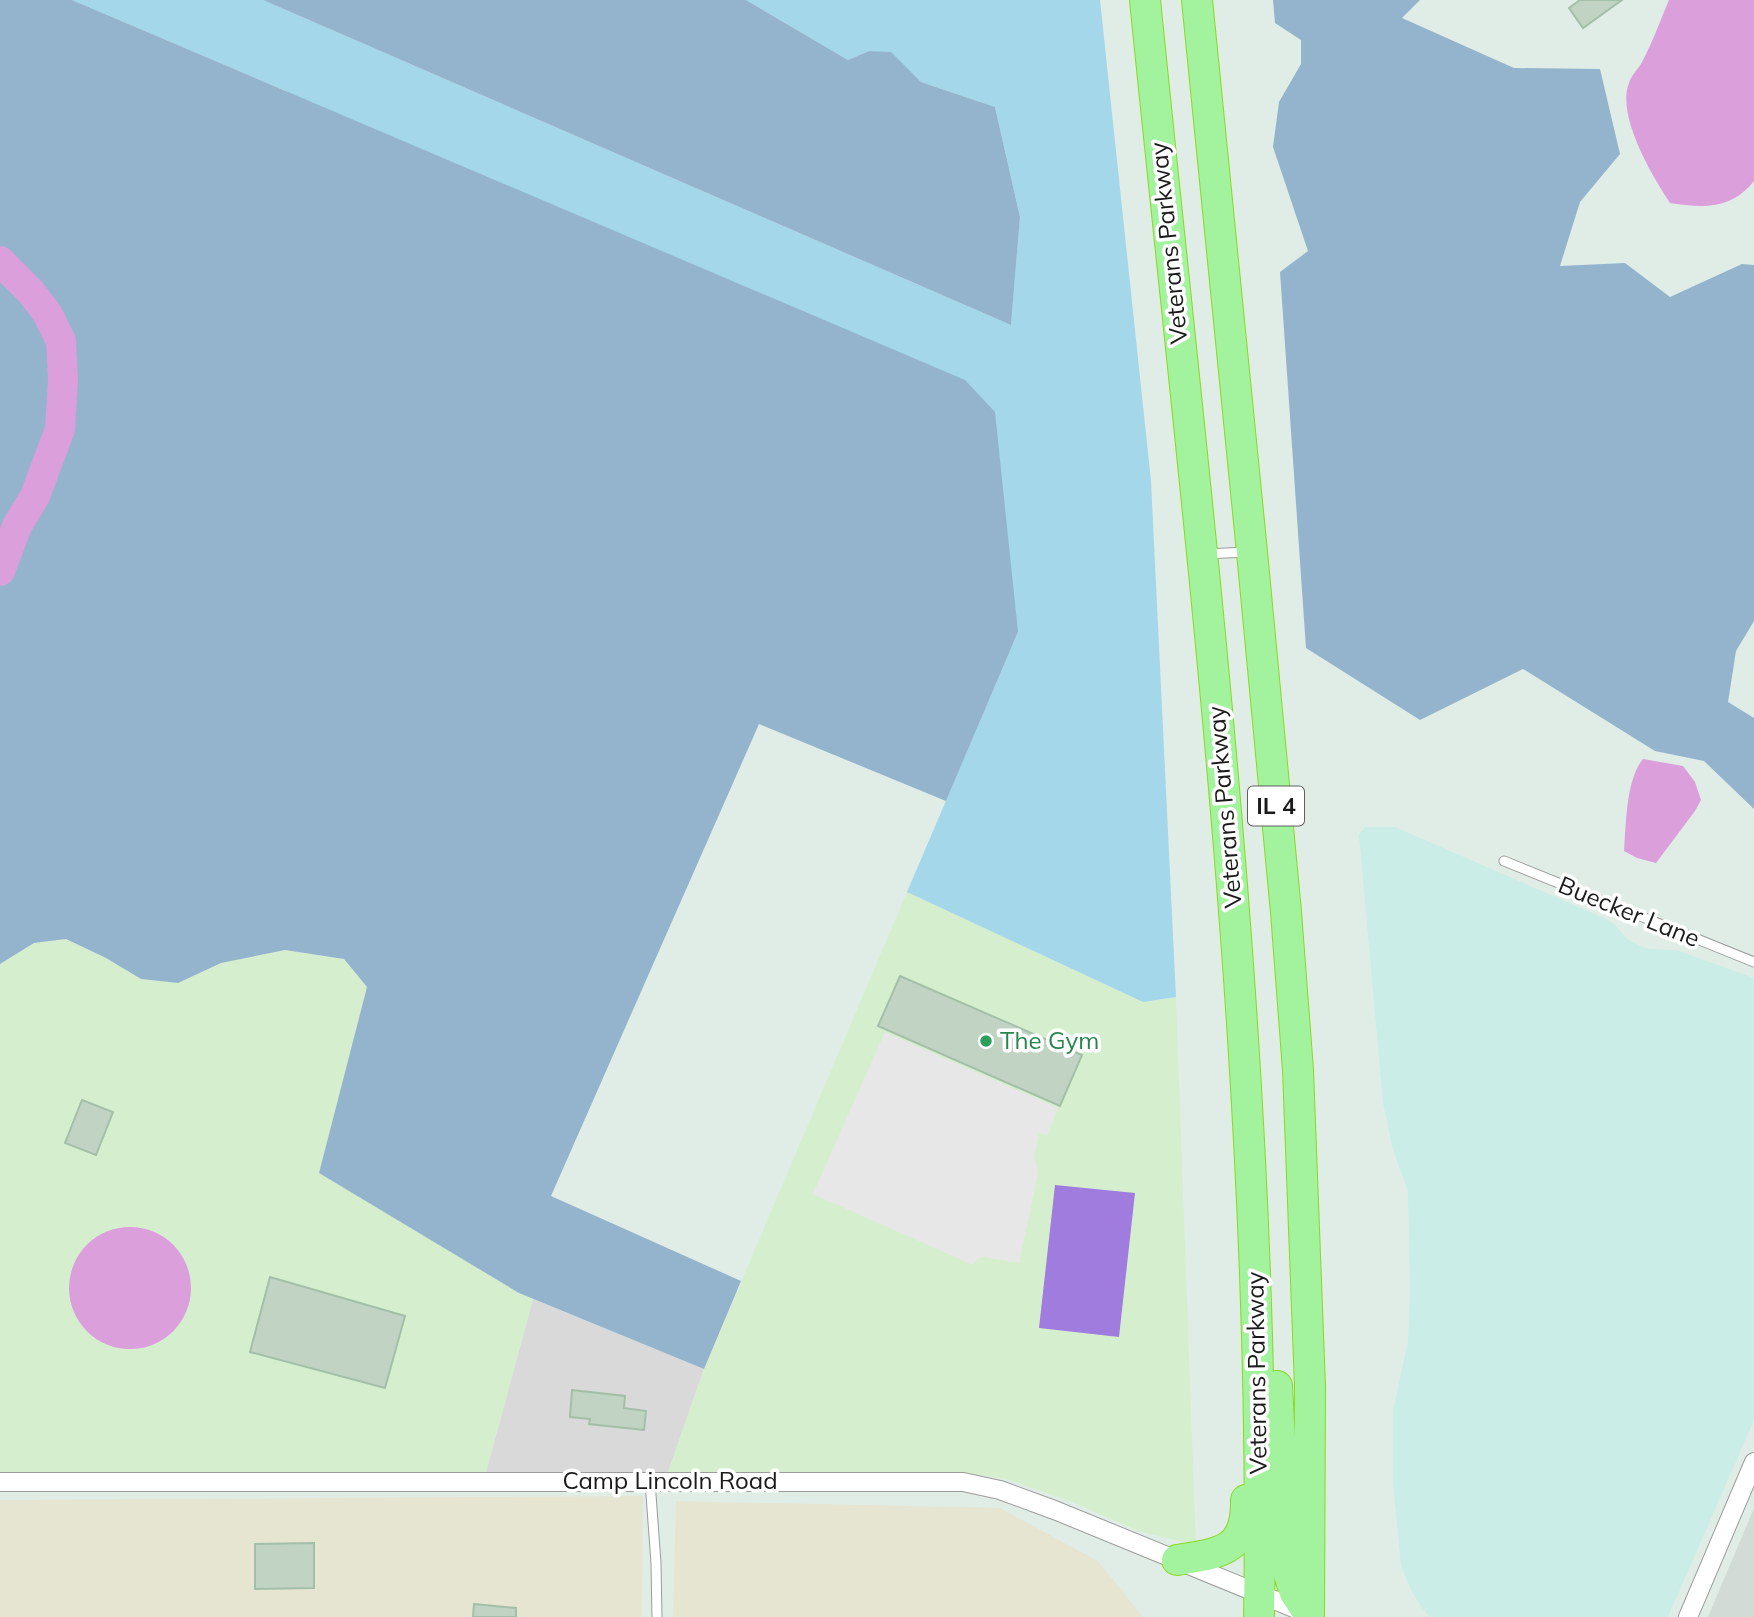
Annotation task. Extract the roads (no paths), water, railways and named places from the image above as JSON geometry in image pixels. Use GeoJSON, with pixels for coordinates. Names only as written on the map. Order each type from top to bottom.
{"type":"FeatureCollection","features":[{"type":"Feature","properties":{"kind":"highway","name":"Veterans Parkway"},"geometry":{"type":"LineString","coordinates":[[1145,0],[1236,916],[1249,1098],[1264,1610]]}},
{"type":"Feature","properties":{"kind":"highway","name":"Veterans Parkway"},"geometry":{"type":"LineString","coordinates":[[1197,0],[1286,912],[1298,1070],[1310,1387],[1311,1616]]}},
{"type":"Feature","properties":{"kind":"highway"},"geometry":{"type":"LineString","coordinates":[[1252,1200],[1266,1229],[1287,1568],[1295,1593],[1311,1616]]}},
{"type":"Feature","properties":{"kind":"highway"},"geometry":{"type":"LineString","coordinates":[[1177,1560],[1228,1549],[1237,1541],[1245,1522],[1244,1297],[1254,1267]]}},
{"type":"Feature","properties":{"kind":"street"},"geometry":{"type":"LineString","coordinates":[[1688,1617],[1754,1462]]}},
{"type":"Feature","properties":{"kind":"street","name":"Camp Lincoln Road"},"geometry":{"type":"LineString","coordinates":[[0,1482],[963,1482],[1000,1490],[1177,1560],[1264,1610],[1311,1616]]}},
{"type":"Feature","properties":{"kind":"lane"},"geometry":{"type":"LineString","coordinates":[[1201,554],[1252,552]]}},
{"type":"Feature","properties":{"kind":"lane","name":"Buecker Lane"},"geometry":{"type":"LineString","coordinates":[[1504,861],[1754,962]]}},
{"type":"Feature","properties":{"kind":"lane"},"geometry":{"type":"LineString","coordinates":[[650,1481],[657,1617]]}},
{"type":"Feature","properties":{"kind":"waterway"},"geometry":{"type":"LineString","coordinates":[[0,261],[31,292],[47,313],[61,341],[63,379],[60,429],[35,496],[17,526],[0,571]]}},
{"type":"Feature","properties":{"kind":"place","name":"The Gym"},"geometry":{"type":"Point","coordinates":[986,1041]}}]}
